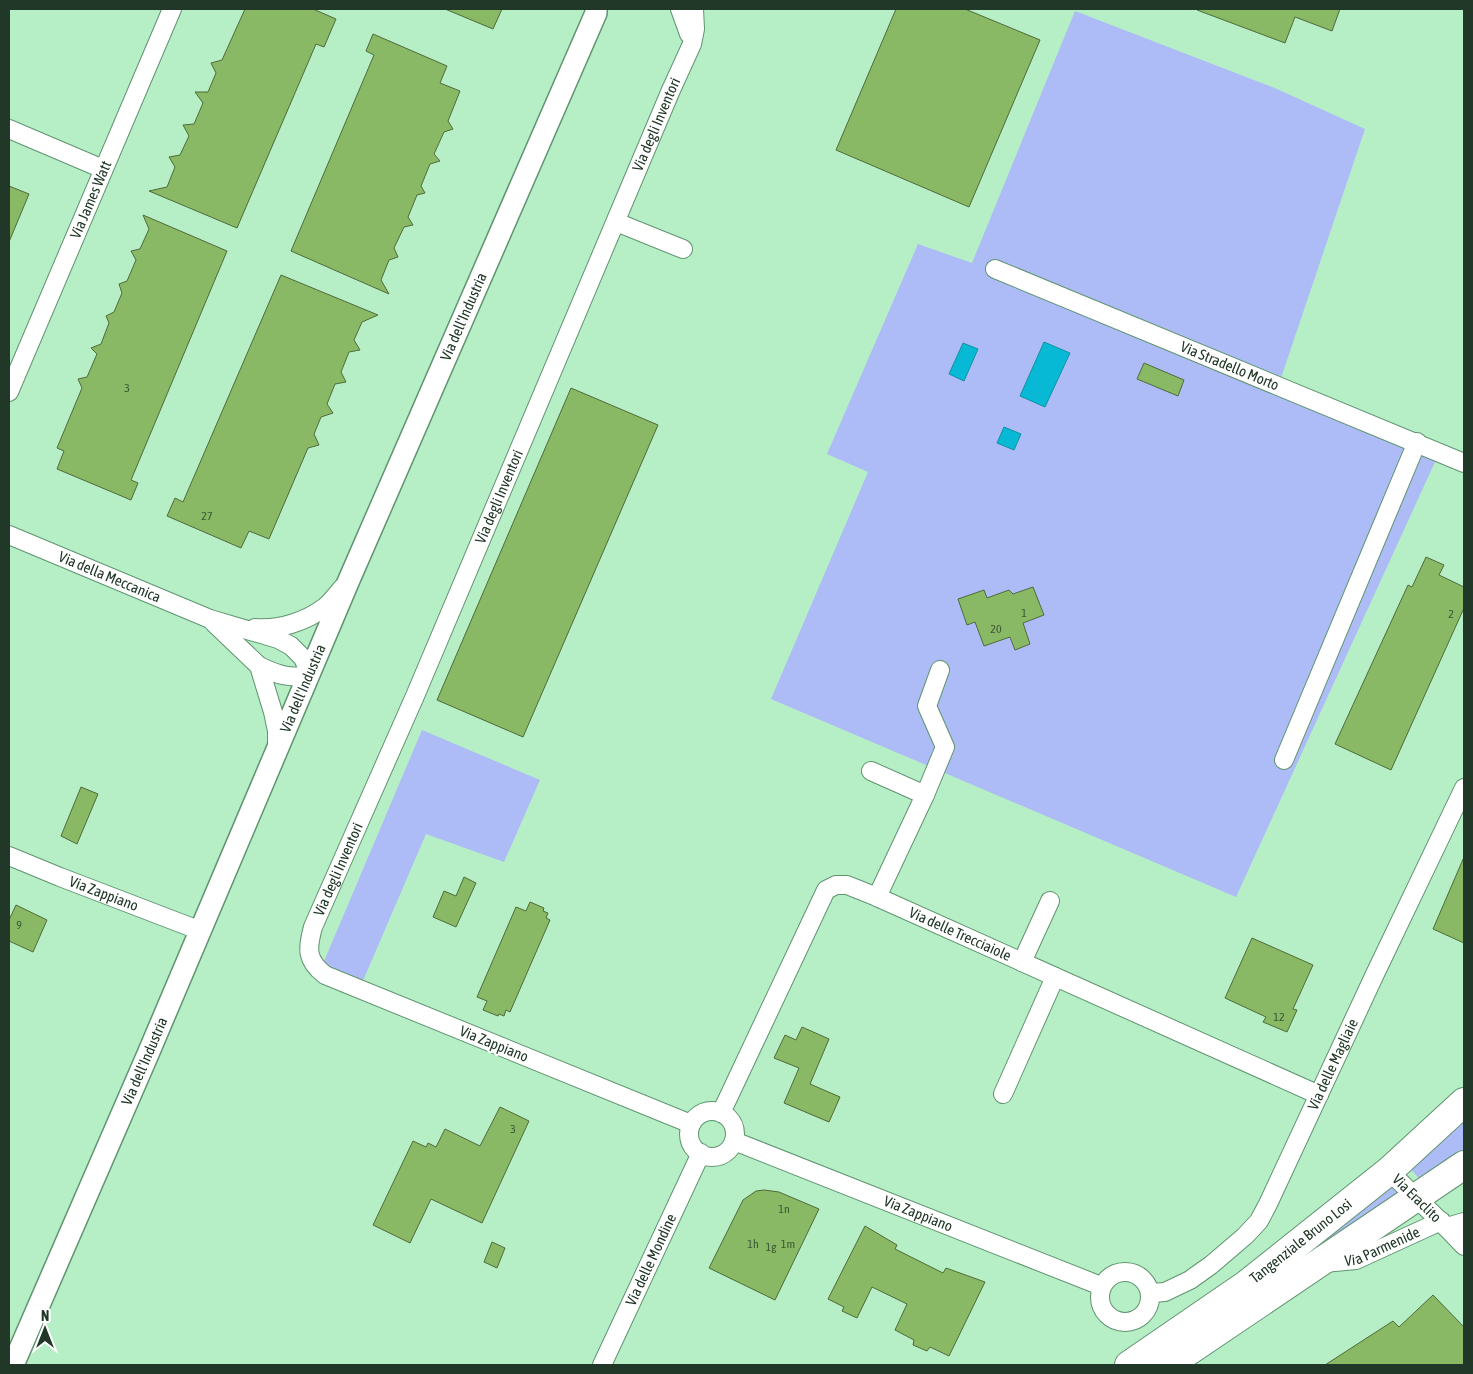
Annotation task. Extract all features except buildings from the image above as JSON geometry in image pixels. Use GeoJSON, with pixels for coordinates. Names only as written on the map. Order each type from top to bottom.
{"type":"FeatureCollection","features":[{"type":"Feature","properties":{"kind":"main road","name":"Tangenziale Bruno Losi"},"geometry":{"type":"LineString","coordinates":[[1129,1365],[1247,1284],[1389,1171],[1464,1102]]}},
{"type":"Feature","properties":{"kind":"main road","name":"Tangenziale Bruno Losi"},"geometry":{"type":"LineString","coordinates":[[1168,1365],[1464,1166]]}},
{"type":"Feature","properties":{"kind":"street","name":"Via James Watt"},"geometry":{"type":"LineString","coordinates":[[9,392],[172,9]]}},
{"type":"Feature","properties":{"kind":"street"},"geometry":{"type":"LineString","coordinates":[[680,9],[692,44]]}},
{"type":"Feature","properties":{"kind":"street","name":"Via degli Inventori"},"geometry":{"type":"LineString","coordinates":[[309,951],[313,928],[419,687],[667,99],[692,44],[695,29],[694,9]]}},
{"type":"Feature","properties":{"kind":"street","name":"Via dell'Industria"},"geometry":{"type":"LineString","coordinates":[[13,1365],[201,931],[349,580],[599,10]]}},
{"type":"Feature","properties":{"kind":"street"},"geometry":{"type":"LineString","coordinates":[[9,129],[103,169]]}},
{"type":"Feature","properties":{"kind":"street"},"geometry":{"type":"LineString","coordinates":[[616,222],[683,249]]}},
{"type":"Feature","properties":{"kind":"street","name":"Via Stradello Morto"},"geometry":{"type":"LineString","coordinates":[[995,269],[1464,463]]}},
{"type":"Feature","properties":{"kind":"street"},"geometry":{"type":"LineString","coordinates":[[1284,760],[1416,442]]}},
{"type":"Feature","properties":{"kind":"street","name":"Via della Meccanica"},"geometry":{"type":"LineString","coordinates":[[9,535],[210,619],[278,639],[291,646],[303,658],[310,674],[300,677],[278,675],[259,666],[210,619]]}},
{"type":"Feature","properties":{"kind":"street","name":"Via della Meccanica"},"geometry":{"type":"LineString","coordinates":[[210,619],[257,628],[275,628],[294,623],[325,607],[349,580]]}},
{"type":"Feature","properties":{"kind":"street","name":"Via della Meccanica"},"geometry":{"type":"LineString","coordinates":[[259,666],[277,730],[277,752]]}},
{"type":"Feature","properties":{"kind":"street"},"geometry":{"type":"LineString","coordinates":[[878,897],[945,747],[927,706],[940,670]]}},
{"type":"Feature","properties":{"kind":"street"},"geometry":{"type":"LineString","coordinates":[[871,771],[924,795]]}},
{"type":"Feature","properties":{"kind":"street","name":"Via delle Magliaie"},"geometry":{"type":"LineString","coordinates":[[1151,1293],[1165,1292],[1190,1280],[1245,1236],[1259,1221],[1464,788]]}},
{"type":"Feature","properties":{"kind":"street","name":"Via Zappiano"},"geometry":{"type":"LineString","coordinates":[[9,856],[201,931]]}},
{"type":"Feature","properties":{"kind":"street","name":"Via delle Trecciaiole"},"geometry":{"type":"LineString","coordinates":[[721,1113],[826,890],[836,885],[847,885],[878,897],[1319,1095]]}},
{"type":"Feature","properties":{"kind":"street"},"geometry":{"type":"LineString","coordinates":[[1022,962],[1050,901]]}},
{"type":"Feature","properties":{"kind":"street","name":"Via Zappiano"},"geometry":{"type":"LineString","coordinates":[[309,951],[311,960],[324,976],[691,1124]]}},
{"type":"Feature","properties":{"kind":"street"},"geometry":{"type":"LineString","coordinates":[[1003,1094],[1055,977]]}},
{"type":"Feature","properties":{"kind":"street"},"geometry":{"type":"LineString","coordinates":[[714,1111],[721,1113],[732,1121],[735,1134],[734,1141],[731,1147],[720,1155],[707,1156],[701,1154],[695,1149],[689,1138],[691,1124],[701,1114],[714,1111]]}},
{"type":"Feature","properties":{"kind":"street","name":"Via Zappiano"},"geometry":{"type":"LineString","coordinates":[[734,1141],[1102,1286]]}},
{"type":"Feature","properties":{"kind":"street","name":"Via delle Mondine"},"geometry":{"type":"LineString","coordinates":[[602,1365],[701,1154]]}},
{"type":"Feature","properties":{"kind":"street","name":"Via Eraclito"},"geometry":{"type":"LineString","coordinates":[[1389,1171],[1464,1246]]}},
{"type":"Feature","properties":{"kind":"street","name":"Via Parmenide"},"geometry":{"type":"LineString","coordinates":[[1321,1263],[1356,1260],[1444,1224],[1464,1222]]}},
{"type":"Feature","properties":{"kind":"street"},"geometry":{"type":"LineString","coordinates":[[1128,1271],[1136,1274],[1143,1278],[1151,1293],[1148,1308],[1143,1315],[1130,1322],[1122,1322],[1108,1316],[1103,1310],[1099,1294],[1102,1286],[1112,1274],[1128,1271]]}},
{"type":"Feature","properties":{"kind":"shaded area"},"geometry":{"type":"Polygon","coordinates":[[[1075,11],[1277,89],[1365,129],[1280,381],[1440,451],[1236,897],[771,699],[868,472],[827,454],[918,244],[972,263],[1075,11]]]}},
{"type":"Feature","properties":{"kind":"shaded area"},"geometry":{"type":"Polygon","coordinates":[[[1044,342],[1070,353],[1045,407],[1020,396],[1044,342]]]}},
{"type":"Feature","properties":{"kind":"shaded area"},"geometry":{"type":"Polygon","coordinates":[[[963,343],[978,349],[964,381],[949,374],[963,343]]]}},
{"type":"Feature","properties":{"kind":"shaded area"},"geometry":{"type":"Polygon","coordinates":[[[1004,427],[1021,434],[1014,450],[997,443],[1004,427]]]}},
{"type":"Feature","properties":{"kind":"shaded area"},"geometry":{"type":"Polygon","coordinates":[[[422,730],[540,780],[504,862],[426,834],[362,983],[322,966],[422,730]]]}},
{"type":"Feature","properties":{"kind":"shaded area"},"geometry":{"type":"Polygon","coordinates":[[[1464,1117],[1464,1156],[1423,1183],[1409,1167],[1464,1117]]]}},
{"type":"Feature","properties":{"kind":"shaded area"},"geometry":{"type":"Polygon","coordinates":[[[1389,1185],[1401,1197],[1277,1276],[1389,1185]]]}}]}
